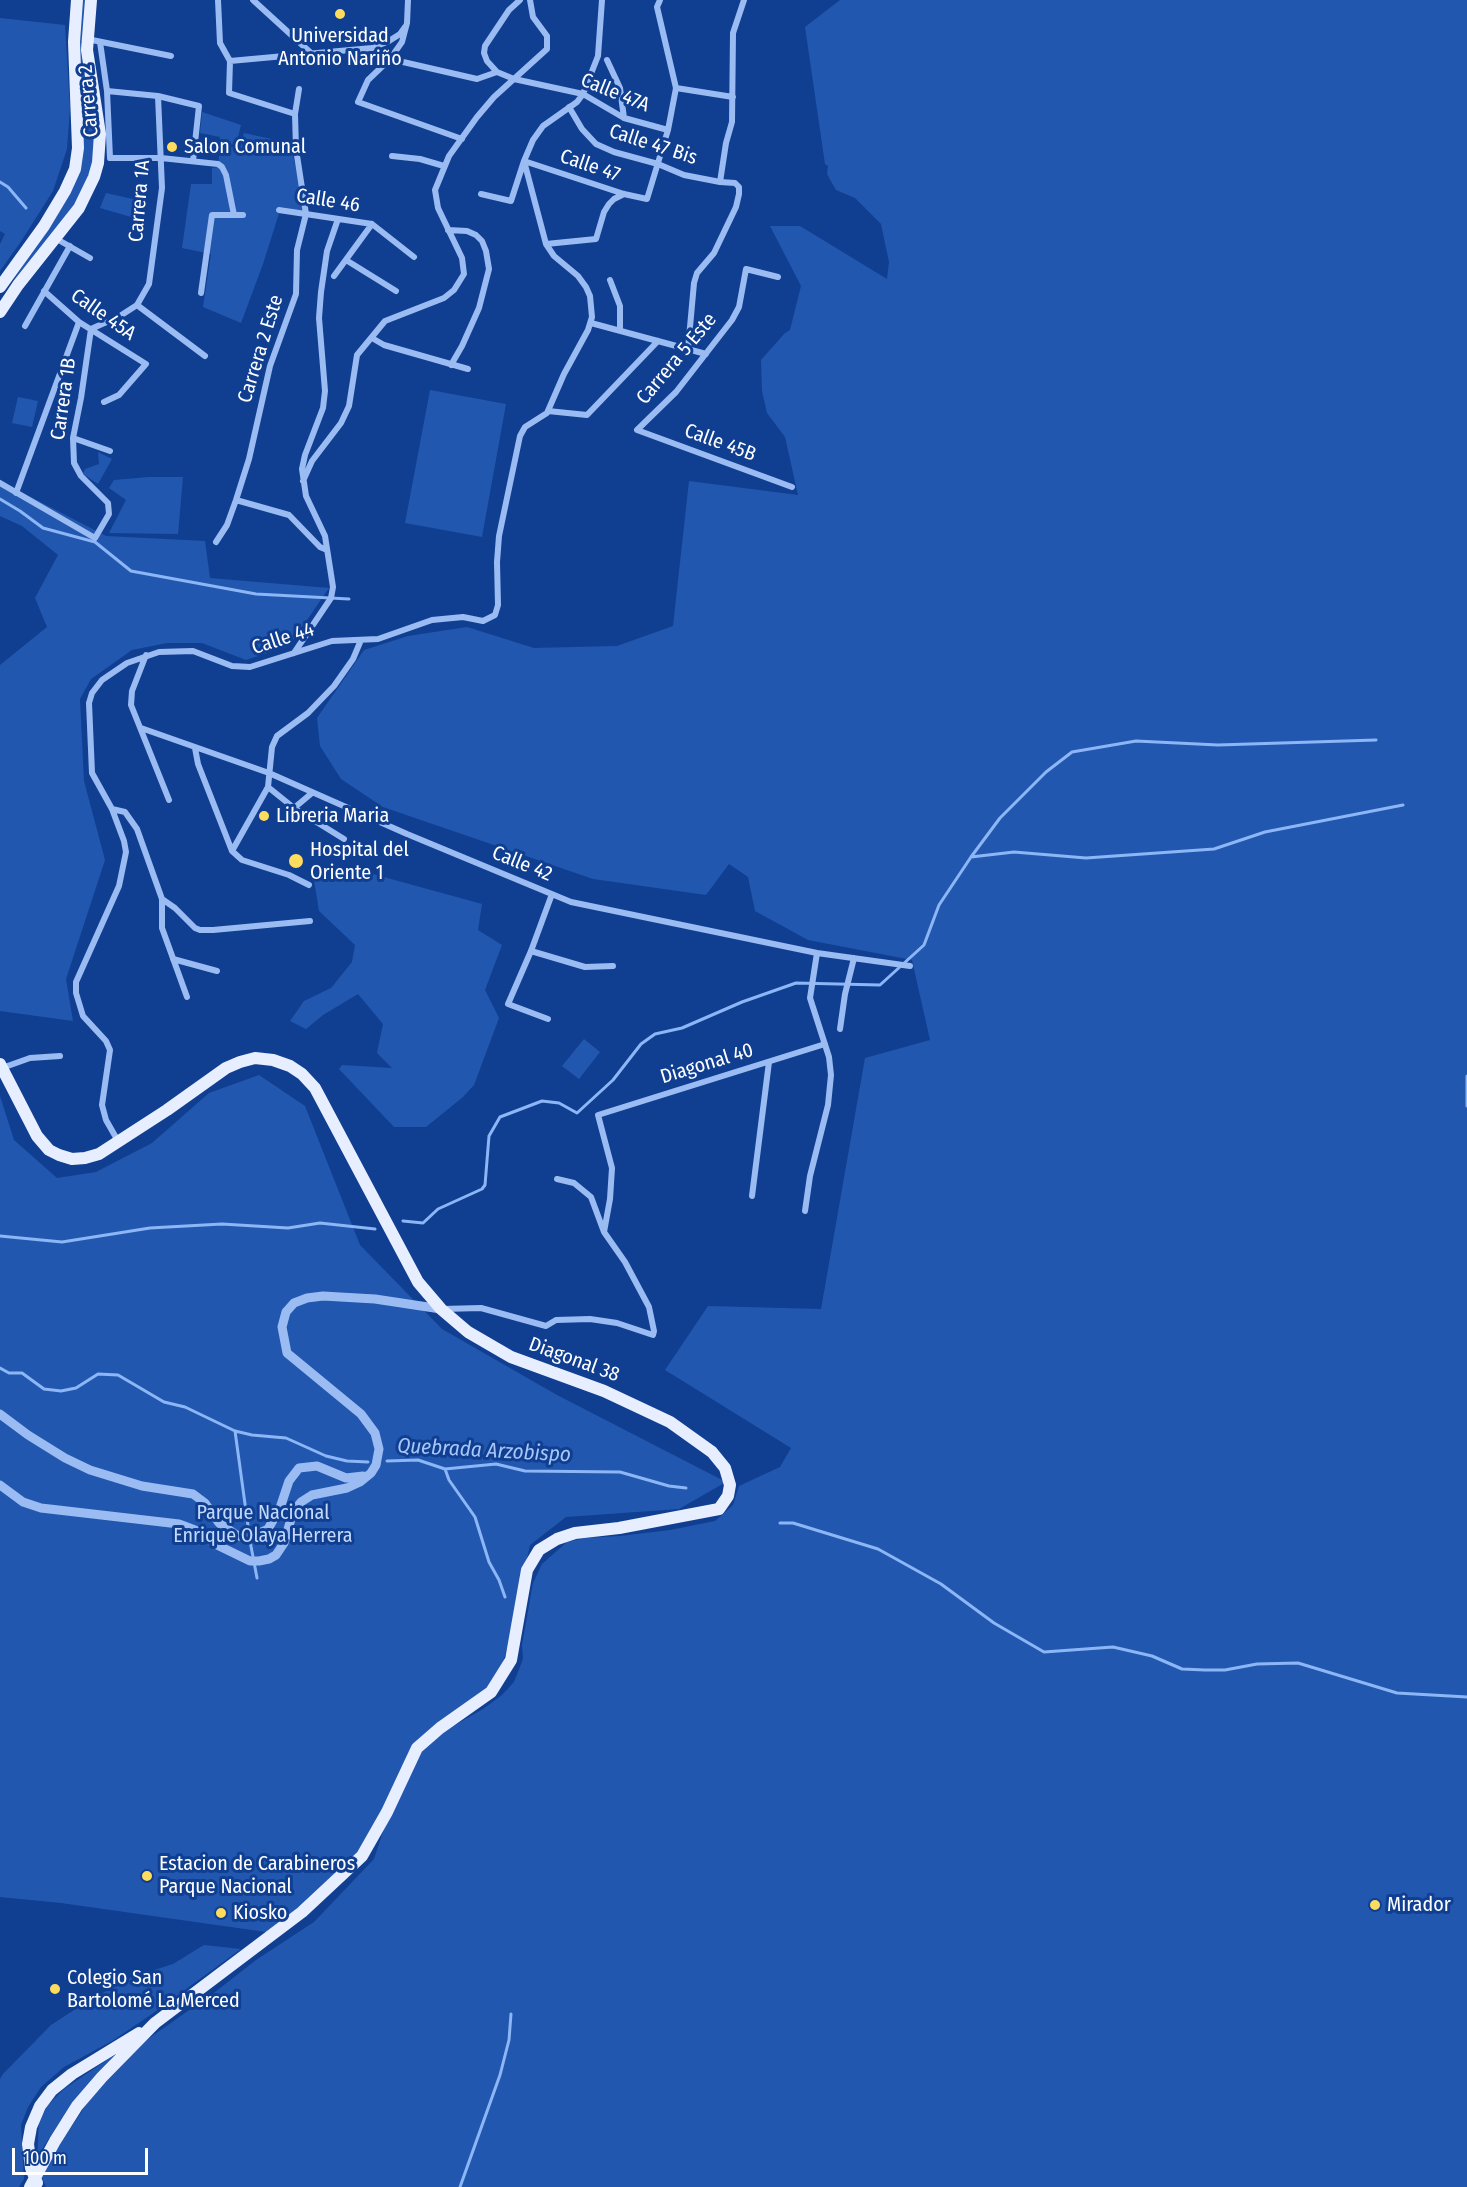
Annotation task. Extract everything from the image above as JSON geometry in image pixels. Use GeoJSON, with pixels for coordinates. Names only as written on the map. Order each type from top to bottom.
{"type":"FeatureCollection","features":[{"type":"Feature","properties":{"kind":"main road"},"geometry":{"type":"LineString","coordinates":[[0,286],[44,226],[75,170],[78,148],[74,42],[77,0]]}},
{"type":"Feature","properties":{"kind":"main road"},"geometry":{"type":"LineString","coordinates":[[0,312],[18,285],[79,208],[88,192],[98,163],[100,134],[88,64],[87,39],[91,0]]}},
{"type":"Feature","properties":{"kind":"main road","name":"Diagonal 38"},"geometry":{"type":"LineString","coordinates":[[1,1066],[37,1136],[49,1150],[72,1159],[99,1154],[226,1068],[240,1062],[255,1058],[273,1060],[290,1066],[302,1074],[315,1088],[414,1275],[441,1309],[468,1332],[511,1357],[604,1391],[670,1422],[712,1452],[725,1468],[730,1489],[725,1503],[719,1509],[619,1528],[581,1532],[557,1539],[539,1550],[527,1570],[511,1660],[491,1692],[440,1728],[417,1748],[387,1812],[362,1856],[302,1912],[155,2023]]}},
{"type":"Feature","properties":{"kind":"main road"},"geometry":{"type":"LineString","coordinates":[[39,2187],[31,2168],[28,2144],[31,2127],[40,2106],[52,2090],[72,2074],[155,2023]]}},
{"type":"Feature","properties":{"kind":"main road"},"geometry":{"type":"LineString","coordinates":[[30,2187],[55,2140],[77,2106],[155,2023]]}},
{"type":"Feature","properties":{"kind":"street"},"geometry":{"type":"LineString","coordinates":[[218,0],[220,44],[230,61],[230,93],[295,114]]}},
{"type":"Feature","properties":{"kind":"street"},"geometry":{"type":"LineString","coordinates":[[253,0],[311,53]]}},
{"type":"Feature","properties":{"kind":"street"},"geometry":{"type":"LineString","coordinates":[[408,0],[407,24],[402,42],[390,59],[368,80],[358,102],[462,139]]}},
{"type":"Feature","properties":{"kind":"street"},"geometry":{"type":"LineString","coordinates":[[514,80],[497,72],[487,61],[484,52],[485,46],[509,10],[520,0]]}},
{"type":"Feature","properties":{"kind":"street"},"geometry":{"type":"LineString","coordinates":[[303,481],[312,461],[342,423],[353,390],[357,355],[385,321],[444,298],[459,283],[464,274],[462,258],[448,230],[435,196],[435,190],[444,166],[494,97],[545,53],[548,45],[547,36],[533,16],[530,0]]}},
{"type":"Feature","properties":{"kind":"street"},"geometry":{"type":"LineString","coordinates":[[481,194],[511,201],[524,161],[543,126],[577,102],[583,94],[598,56],[602,0]]}},
{"type":"Feature","properties":{"kind":"street"},"geometry":{"type":"LineString","coordinates":[[658,164],[668,130],[676,88],[657,8],[660,0]]}},
{"type":"Feature","properties":{"kind":"street"},"geometry":{"type":"LineString","coordinates":[[720,182],[732,122],[733,33],[744,0]]}},
{"type":"Feature","properties":{"kind":"street"},"geometry":{"type":"LineString","coordinates":[[230,61],[372,48],[395,37],[407,24]]}},
{"type":"Feature","properties":{"kind":"street"},"geometry":{"type":"LineString","coordinates":[[87,39],[171,56]]}},
{"type":"Feature","properties":{"kind":"street","name":"Carrera 2"},"geometry":{"type":"LineString","coordinates":[[100,42],[107,91],[110,158],[161,158]]}},
{"type":"Feature","properties":{"kind":"street"},"geometry":{"type":"LineString","coordinates":[[390,59],[477,80],[497,72]]}},
{"type":"Feature","properties":{"kind":"street"},"geometry":{"type":"LineString","coordinates":[[607,60],[620,88],[624,118]]}},
{"type":"Feature","properties":{"kind":"street","name":"Calle 47A"},"geometry":{"type":"LineString","coordinates":[[514,80],[583,94],[624,118],[668,130]]}},
{"type":"Feature","properties":{"kind":"street"},"geometry":{"type":"LineString","coordinates":[[676,88],[733,97]]}},
{"type":"Feature","properties":{"kind":"street","name":"Carrera 2 Este"},"geometry":{"type":"LineString","coordinates":[[216,542],[228,525],[249,459],[270,366],[296,294],[297,250],[306,214],[298,172],[295,114],[299,89]]}},
{"type":"Feature","properties":{"kind":"street"},"geometry":{"type":"LineString","coordinates":[[107,91],[158,96],[199,106],[193,160]]}},
{"type":"Feature","properties":{"kind":"street","name":"Carrera 1A"},"geometry":{"type":"LineString","coordinates":[[137,304],[149,284],[162,188],[158,96]]}},
{"type":"Feature","properties":{"kind":"street","name":"Calle 47 Bis"},"geometry":{"type":"LineString","coordinates":[[569,107],[582,129],[596,144],[684,175],[735,183],[739,187],[740,194]]}},
{"type":"Feature","properties":{"kind":"street"},"geometry":{"type":"LineString","coordinates":[[392,156],[420,159],[444,166]]}},
{"type":"Feature","properties":{"kind":"street"},"geometry":{"type":"LineString","coordinates":[[161,158],[193,160],[218,164],[222,167],[234,215]]}},
{"type":"Feature","properties":{"kind":"street"},"geometry":{"type":"LineString","coordinates":[[524,161],[546,244],[554,256],[578,276],[590,296],[591,323],[564,374],[548,411],[587,415],[658,341]]}},
{"type":"Feature","properties":{"kind":"street","name":"Calle 47"},"geometry":{"type":"LineString","coordinates":[[524,161],[624,194],[647,199],[658,164]]}},
{"type":"Feature","properties":{"kind":"street"},"geometry":{"type":"LineString","coordinates":[[546,244],[596,239],[604,212],[614,199],[624,194]]}},
{"type":"Feature","properties":{"kind":"street","name":"Carrera 5 Este"},"geometry":{"type":"LineString","coordinates":[[688,349],[694,283],[698,273],[714,253],[740,194]]}},
{"type":"Feature","properties":{"kind":"street","name":"Calle 46"},"geometry":{"type":"LineString","coordinates":[[279,210],[372,224]]}},
{"type":"Feature","properties":{"kind":"street"},"geometry":{"type":"LineString","coordinates":[[201,293],[212,215],[243,215]]}},
{"type":"Feature","properties":{"kind":"street"},"geometry":{"type":"LineString","coordinates":[[294,653],[331,598],[333,587],[325,536],[306,496],[302,469],[323,408],[325,391],[319,318],[321,292],[327,251],[338,219]]}},
{"type":"Feature","properties":{"kind":"street"},"geometry":{"type":"LineString","coordinates":[[334,276],[372,224],[414,257]]}},
{"type":"Feature","properties":{"kind":"street"},"geometry":{"type":"LineString","coordinates":[[448,230],[467,231],[476,235],[482,241],[486,251],[489,269],[479,308],[451,365]]}},
{"type":"Feature","properties":{"kind":"street"},"geometry":{"type":"LineString","coordinates":[[55,238],[90,258]]}},
{"type":"Feature","properties":{"kind":"street"},"geometry":{"type":"LineString","coordinates":[[25,326],[70,246]]}},
{"type":"Feature","properties":{"kind":"street"},"geometry":{"type":"LineString","coordinates":[[346,260],[396,291]]}},
{"type":"Feature","properties":{"kind":"street","name":"Carrera 5 Este"},"geometry":{"type":"LineString","coordinates":[[637,430],[676,392],[732,320],[739,307],[746,268],[778,277]]}},
{"type":"Feature","properties":{"kind":"street"},"geometry":{"type":"LineString","coordinates":[[610,280],[620,306],[620,331]]}},
{"type":"Feature","properties":{"kind":"street","name":"Calle 45A"},"geometry":{"type":"LineString","coordinates":[[44,291],[79,322],[146,364],[119,395],[104,402]]}},
{"type":"Feature","properties":{"kind":"street"},"geometry":{"type":"LineString","coordinates":[[91,329],[120,316],[137,304],[205,356]]}},
{"type":"Feature","properties":{"kind":"street"},"geometry":{"type":"LineString","coordinates":[[0,483],[16,493],[79,322]]}},
{"type":"Feature","properties":{"kind":"street"},"geometry":{"type":"LineString","coordinates":[[591,323],[706,354]]}},
{"type":"Feature","properties":{"kind":"street","name":"Carrera 1B"},"geometry":{"type":"LineString","coordinates":[[16,493],[95,538],[109,514],[108,503],[81,476],[74,463],[73,438],[91,329]]}},
{"type":"Feature","properties":{"kind":"street"},"geometry":{"type":"LineString","coordinates":[[372,338],[384,345],[468,369]]}},
{"type":"Feature","properties":{"kind":"street","name":"Calle 44"},"geometry":{"type":"LineString","coordinates":[[119,1142],[106,1120],[102,1105],[110,1050],[106,1041],[83,1016],[76,993],[76,982],[119,886],[126,861],[124,841],[112,809],[92,774],[89,704],[92,693],[102,680],[127,663],[146,655],[174,650],[193,651],[239,668],[256,666],[339,639],[361,640],[390,636],[432,620],[463,617],[483,621],[495,615],[498,605],[499,536],[520,436],[525,427],[542,418],[548,411]]}},
{"type":"Feature","properties":{"kind":"street","name":"Calle 45B"},"geometry":{"type":"LineString","coordinates":[[637,430],[792,487]]}},
{"type":"Feature","properties":{"kind":"street"},"geometry":{"type":"LineString","coordinates":[[73,438],[110,451]]}},
{"type":"Feature","properties":{"kind":"street"},"geometry":{"type":"LineString","coordinates":[[236,500],[289,515],[320,547],[327,550]]}},
{"type":"Feature","properties":{"kind":"street"},"geometry":{"type":"LineString","coordinates":[[232,851],[268,787],[272,747],[277,736],[308,713],[334,686],[353,659],[361,640]]}},
{"type":"Feature","properties":{"kind":"street"},"geometry":{"type":"LineString","coordinates":[[146,655],[133,686],[131,705],[169,800]]}},
{"type":"Feature","properties":{"kind":"street","name":"Calle 42"},"geometry":{"type":"LineString","coordinates":[[141,728],[269,773],[552,894],[586,906],[817,953],[910,966]]}},
{"type":"Feature","properties":{"kind":"street"},"geometry":{"type":"LineString","coordinates":[[195,748],[198,764],[232,851],[242,861],[289,875],[309,885]]}},
{"type":"Feature","properties":{"kind":"street"},"geometry":{"type":"LineString","coordinates":[[268,787],[294,808],[344,839]]}},
{"type":"Feature","properties":{"kind":"street"},"geometry":{"type":"LineString","coordinates":[[294,808],[312,793]]}},
{"type":"Feature","properties":{"kind":"street"},"geometry":{"type":"LineString","coordinates":[[112,809],[125,812],[134,823],[162,899],[162,928],[186,997]]}},
{"type":"Feature","properties":{"kind":"street"},"geometry":{"type":"LineString","coordinates":[[548,1018],[508,1004],[552,894]]}},
{"type":"Feature","properties":{"kind":"street"},"geometry":{"type":"LineString","coordinates":[[162,899],[200,930],[310,921]]}},
{"type":"Feature","properties":{"kind":"street"},"geometry":{"type":"LineString","coordinates":[[531,951],[585,967],[613,966]]}},
{"type":"Feature","properties":{"kind":"street"},"geometry":{"type":"LineString","coordinates":[[805,1211],[810,1176],[828,1105],[831,1075],[825,1044],[810,998],[817,953]]}},
{"type":"Feature","properties":{"kind":"street"},"geometry":{"type":"LineString","coordinates":[[173,958],[217,971]]}},
{"type":"Feature","properties":{"kind":"street"},"geometry":{"type":"LineString","coordinates":[[840,1029],[845,994],[854,958]]}},
{"type":"Feature","properties":{"kind":"street","name":"Diagonal 40"},"geometry":{"type":"LineString","coordinates":[[604,1232],[610,1199],[612,1168],[598,1115],[825,1044]]}},
{"type":"Feature","properties":{"kind":"street"},"geometry":{"type":"LineString","coordinates":[[1,1066],[30,1059],[60,1056]]}},
{"type":"Feature","properties":{"kind":"street"},"geometry":{"type":"LineString","coordinates":[[752,1196],[769,1062]]}},
{"type":"Feature","properties":{"kind":"street"},"geometry":{"type":"LineString","coordinates":[[0,1485],[23,1502],[52,1511],[179,1524],[195,1530],[217,1545],[254,1561],[269,1559],[280,1550],[293,1512],[301,1502],[312,1495],[355,1485],[371,1473],[376,1465],[379,1449],[375,1433],[361,1414],[287,1353],[282,1327],[286,1312],[294,1303],[307,1298],[323,1296],[375,1299],[441,1309],[481,1308],[546,1326],[556,1320],[590,1319],[617,1323],[653,1335],[650,1307],[625,1262],[604,1232],[591,1197],[574,1183],[557,1179]]}},
{"type":"Feature","properties":{"kind":"street"},"geometry":{"type":"LineString","coordinates":[[0,1414],[28,1436],[90,1470],[142,1486],[193,1494],[205,1503],[219,1523],[238,1536],[250,1538],[268,1529],[280,1508],[289,1481],[299,1468],[317,1466],[346,1478],[356,1478],[371,1473]]}},
{"type":"Feature","properties":{"kind":"green space"},"geometry":{"type":"Polygon","coordinates":[[[80,0],[86,0],[95,159],[89,179],[73,208],[5,294],[71,187],[80,0]]]}},
{"type":"Feature","properties":{"kind":"green space"},"geometry":{"type":"Polygon","coordinates":[[[840,0],[1467,0],[1467,2187],[46,2187],[42,2178],[53,2155],[95,2091],[138,2046],[256,1960],[314,1922],[374,1859],[393,1801],[418,1754],[440,1729],[455,1725],[483,1709],[502,1695],[514,1682],[523,1659],[522,1645],[533,1583],[542,1564],[567,1542],[585,1538],[670,1530],[715,1521],[733,1505],[739,1486],[780,1467],[791,1448],[665,1370],[708,1306],[821,1309],[865,1058],[930,1040],[912,960],[808,940],[755,911],[748,877],[729,864],[706,895],[593,879],[383,807],[341,779],[320,746],[317,718],[364,650],[408,636],[467,627],[534,648],[617,646],[673,626],[689,481],[798,495],[785,437],[767,413],[762,391],[761,360],[790,330],[801,286],[770,226],[800,226],[887,279],[889,262],[881,224],[855,198],[836,190],[827,174],[828,166],[825,164],[805,27],[840,0]]]}},
{"type":"Feature","properties":{"kind":"green space"},"geometry":{"type":"Polygon","coordinates":[[[0,18],[65,25],[70,108],[67,149],[53,191],[0,271],[0,244],[5,234],[0,231],[0,18]]]}},
{"type":"Feature","properties":{"kind":"green space"},"geometry":{"type":"Polygon","coordinates":[[[202,112],[241,125],[236,145],[219,143],[220,137],[200,133],[202,112]]]}},
{"type":"Feature","properties":{"kind":"green space"},"geometry":{"type":"Polygon","coordinates":[[[244,133],[290,143],[306,212],[281,207],[241,323],[203,307],[211,254],[182,248],[191,184],[212,184],[212,168],[218,167],[220,146],[240,147],[244,133]]]}},
{"type":"Feature","properties":{"kind":"green space"},"geometry":{"type":"Polygon","coordinates":[[[106,193],[146,202],[145,221],[100,208],[106,193]]]}},
{"type":"Feature","properties":{"kind":"green space"},"geometry":{"type":"Polygon","coordinates":[[[430,390],[506,404],[482,537],[405,523],[430,390]]]}},
{"type":"Feature","properties":{"kind":"green space"},"geometry":{"type":"Polygon","coordinates":[[[18,397],[38,401],[32,427],[12,423],[18,397]]]}},
{"type":"Feature","properties":{"kind":"green space"},"geometry":{"type":"Polygon","coordinates":[[[98,452],[112,459],[98,484],[83,474],[85,469],[99,464],[98,452]]]}},
{"type":"Feature","properties":{"kind":"green space"},"geometry":{"type":"Polygon","coordinates":[[[183,477],[178,534],[109,533],[126,500],[109,488],[114,480],[183,477]]]}},
{"type":"Feature","properties":{"kind":"green space"},"geometry":{"type":"Polygon","coordinates":[[[0,481],[106,536],[205,541],[210,578],[329,588],[289,646],[246,660],[202,643],[167,643],[132,650],[91,679],[80,699],[84,781],[105,860],[66,979],[73,1021],[0,1011],[0,665],[47,627],[35,598],[58,555],[22,526],[0,516],[0,481]]]}},
{"type":"Feature","properties":{"kind":"green space"},"geometry":{"type":"Polygon","coordinates":[[[351,868],[482,904],[478,930],[502,945],[485,990],[499,1018],[474,1085],[426,1127],[394,1127],[339,1069],[342,1065],[392,1068],[377,1053],[383,1024],[358,994],[323,1015],[306,1029],[290,1021],[304,1001],[331,988],[352,962],[355,945],[319,911],[314,880],[351,868]]]}},
{"type":"Feature","properties":{"kind":"green space"},"geometry":{"type":"Polygon","coordinates":[[[584,1039],[600,1052],[579,1079],[562,1066],[584,1039]]]}},
{"type":"Feature","properties":{"kind":"green space","name":"Parque Nacional Enrique Olaya Herrera"},"geometry":{"type":"Polygon","coordinates":[[[259,1075],[305,1106],[360,1245],[442,1329],[557,1395],[726,1482],[679,1509],[566,1517],[530,1545],[501,1669],[484,1692],[437,1724],[364,1850],[326,1890],[266,1932],[61,1903],[0,1897],[0,1096],[14,1140],[57,1178],[96,1172],[152,1143],[209,1093],[259,1075]]]}},
{"type":"Feature","properties":{"kind":"green space"},"geometry":{"type":"Polygon","coordinates":[[[204,1945],[241,1949],[112,2041],[64,2067],[41,2087],[28,2107],[21,2125],[24,2179],[19,2187],[0,2187],[0,2079],[3,2074],[51,2025],[88,2001],[132,1977],[173,1964],[204,1945]]]}},
{"type":"Feature","properties":{"kind":"green space"},"geometry":{"type":"Polygon","coordinates":[[[116,2054],[72,2103],[37,2157],[39,2122],[48,2105],[64,2089],[116,2054]]]}},
{"type":"Feature","properties":{"kind":"waterway"},"geometry":{"type":"LineString","coordinates":[[0,182],[8,187],[26,208]]}},
{"type":"Feature","properties":{"kind":"waterway"},"geometry":{"type":"LineString","coordinates":[[0,499],[43,528],[95,542],[131,571],[256,594],[349,599]]}},
{"type":"Feature","properties":{"kind":"waterway"},"geometry":{"type":"LineString","coordinates":[[971,857],[1000,818],[1046,772],[1072,752],[1136,741],[1218,745],[1376,740]]}},
{"type":"Feature","properties":{"kind":"waterway"},"geometry":{"type":"LineString","coordinates":[[403,1221],[423,1223],[438,1209],[482,1189],[485,1185],[489,1136],[500,1117],[542,1101],[559,1103],[577,1113],[613,1080],[641,1044],[655,1034],[682,1028],[742,1002],[796,983],[880,985],[924,945],[939,905],[971,857],[1014,852],[1086,858],[1214,849],[1265,832],[1403,805]]}},
{"type":"Feature","properties":{"kind":"waterway"},"geometry":{"type":"LineString","coordinates":[[1467,1076],[1467,1106]]}},
{"type":"Feature","properties":{"kind":"waterway"},"geometry":{"type":"LineString","coordinates":[[0,1236],[62,1242],[150,1228],[222,1224],[288,1228],[320,1223],[375,1229]]}},
{"type":"Feature","properties":{"kind":"waterway","name":"Quebrada Arzobispo"},"geometry":{"type":"LineString","coordinates":[[0,1368],[9,1373],[22,1373],[44,1389],[61,1391],[76,1388],[98,1374],[118,1375],[164,1402],[185,1407],[235,1431],[286,1438],[326,1456],[347,1461],[368,1462]]}},
{"type":"Feature","properties":{"kind":"waterway"},"geometry":{"type":"LineString","coordinates":[[235,1431],[249,1533]]}},
{"type":"Feature","properties":{"kind":"waterway","name":"Quebrada Arzobispo"},"geometry":{"type":"LineString","coordinates":[[387,1461],[418,1460],[445,1469],[496,1464],[525,1471],[620,1472],[669,1486],[686,1488]]}},
{"type":"Feature","properties":{"kind":"waterway"},"geometry":{"type":"LineString","coordinates":[[445,1469],[449,1480],[475,1517],[489,1562],[505,1597]]}},
{"type":"Feature","properties":{"kind":"waterway"},"geometry":{"type":"LineString","coordinates":[[780,1523],[793,1523],[878,1549],[941,1584],[994,1623],[1044,1652],[1113,1647],[1152,1656],[1182,1669],[1205,1670],[1225,1670],[1257,1664],[1298,1663],[1397,1693],[1467,1697]]}},
{"type":"Feature","properties":{"kind":"waterway"},"geometry":{"type":"LineString","coordinates":[[250,1541],[257,1578]]}},
{"type":"Feature","properties":{"kind":"waterway"},"geometry":{"type":"LineString","coordinates":[[460,2187],[500,2075],[509,2040],[511,2014]]}},
{"type":"Feature","properties":{"kind":"place","name":"Universidad Antonio Nariño"},"geometry":{"type":"Point","coordinates":[340,14]}},
{"type":"Feature","properties":{"kind":"place","name":"Salon Comunal"},"geometry":{"type":"Point","coordinates":[172,147]}},
{"type":"Feature","properties":{"kind":"place","name":"Libreria Maria"},"geometry":{"type":"Point","coordinates":[264,816]}},
{"type":"Feature","properties":{"kind":"place","name":"Hospital del Oriente 1"},"geometry":{"type":"Point","coordinates":[296,861]}},
{"type":"Feature","properties":{"kind":"place","name":"Estacion de Carabineros Parque Nacional"},"geometry":{"type":"Point","coordinates":[147,1876]}},
{"type":"Feature","properties":{"kind":"place","name":"Mirador"},"geometry":{"type":"Point","coordinates":[1375,1905]}},
{"type":"Feature","properties":{"kind":"place","name":"Kiosko"},"geometry":{"type":"Point","coordinates":[221,1913]}},
{"type":"Feature","properties":{"kind":"place","name":"Colegio San Bartolomé La Merced"},"geometry":{"type":"Point","coordinates":[55,1989]}}]}
